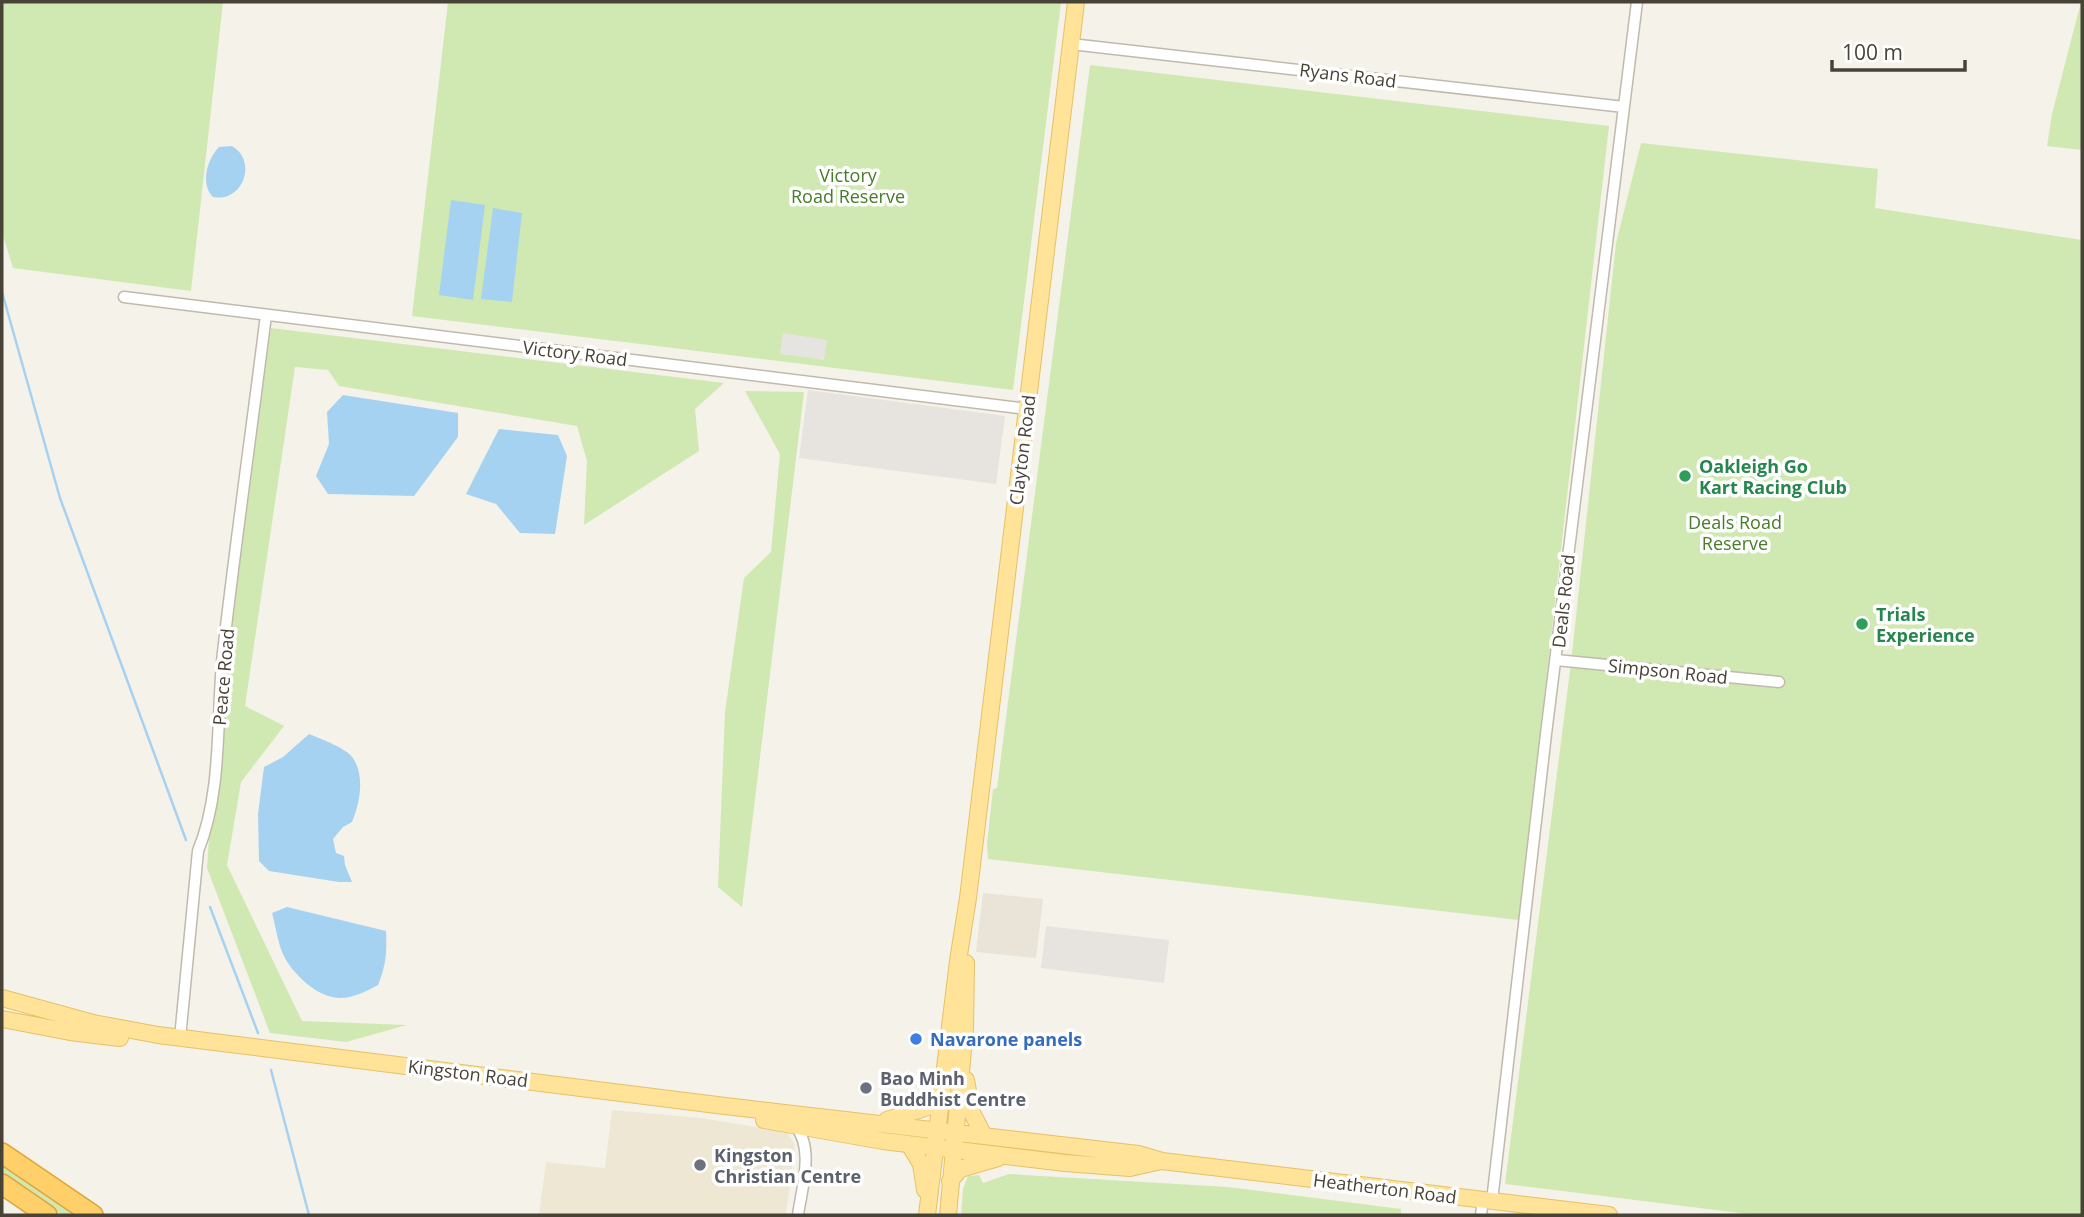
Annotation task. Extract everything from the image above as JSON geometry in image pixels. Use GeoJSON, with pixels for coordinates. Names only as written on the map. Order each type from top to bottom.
{"type":"FeatureCollection","features":[{"type":"Feature","properties":{"kind":"highway"},"geometry":{"type":"LineString","coordinates":[[2,1153],[93,1215]]}},
{"type":"Feature","properties":{"kind":"highway"},"geometry":{"type":"LineString","coordinates":[[2,1184],[47,1215]]}},
{"type":"Feature","properties":{"kind":"main road","name":"Clayton Road"},"geometry":{"type":"LineString","coordinates":[[948,1215],[968,898],[1076,2]]}},
{"type":"Feature","properties":{"kind":"main road","name":"Kingston Road"},"geometry":{"type":"LineString","coordinates":[[2,998],[93,1023],[180,1042],[696,1110],[936,1147]]}},
{"type":"Feature","properties":{"kind":"main road"},"geometry":{"type":"LineString","coordinates":[[2,1005],[65,1023],[70,1026],[70,1032]]}},
{"type":"Feature","properties":{"kind":"main road","name":"Kingston Road"},"geometry":{"type":"LineString","coordinates":[[2,1019],[70,1032],[180,1042],[938,1130]]}},
{"type":"Feature","properties":{"kind":"main road","name":"Clayton Road"},"geometry":{"type":"LineString","coordinates":[[927,1214],[941,1097],[958,1052]]}},
{"type":"Feature","properties":{"kind":"main road"},"geometry":{"type":"LineString","coordinates":[[958,1052],[972,1113],[984,1136]]}},
{"type":"Feature","properties":{"kind":"main road"},"geometry":{"type":"LineString","coordinates":[[871,1122],[922,1110],[941,1097]]}},
{"type":"Feature","properties":{"kind":"main road","name":"Heatherton Road"},"geometry":{"type":"LineString","coordinates":[[938,1130],[1138,1153],[1162,1161],[1486,1205],[1609,1215]]}},
{"type":"Feature","properties":{"kind":"main road"},"geometry":{"type":"LineString","coordinates":[[909,1144],[922,1168],[927,1214]]}},
{"type":"Feature","properties":{"kind":"main road","name":"Heatherton Road"},"geometry":{"type":"LineString","coordinates":[[936,1147],[1130,1168],[1162,1161]]}},
{"type":"Feature","properties":{"kind":"main road"},"geometry":{"type":"LineString","coordinates":[[950,1181],[956,1172],[966,1167],[994,1159],[1021,1157]]}},
{"type":"Feature","properties":{"kind":"street","name":"Deals Road"},"geometry":{"type":"LineString","coordinates":[[1486,1205],[1637,2]]}},
{"type":"Feature","properties":{"kind":"street","name":"Ryans Road"},"geometry":{"type":"LineString","coordinates":[[1071,44],[1624,107]]}},
{"type":"Feature","properties":{"kind":"street","name":"Victory Road"},"geometry":{"type":"LineString","coordinates":[[124,297],[1027,409]]}},
{"type":"Feature","properties":{"kind":"street","name":"Peace Road"},"geometry":{"type":"LineString","coordinates":[[180,1042],[198,851],[206,833],[215,772],[223,655],[266,315]]}},
{"type":"Feature","properties":{"kind":"street","name":"Simpson Road"},"geometry":{"type":"LineString","coordinates":[[1556,660],[1779,682]]}},
{"type":"Feature","properties":{"kind":"street"},"geometry":{"type":"LineString","coordinates":[[794,1124],[803,1136],[806,1150],[798,1215]]}},
{"type":"Feature","properties":{"kind":"street"},"geometry":{"type":"LineString","coordinates":[[806,1150],[813,1138],[828,1131]]}},
{"type":"Feature","properties":{"kind":"shaded area"},"geometry":{"type":"Polygon","coordinates":[[[783,333],[827,340],[824,360],[780,354],[783,333]]]}},
{"type":"Feature","properties":{"kind":"shaded area"},"geometry":{"type":"Polygon","coordinates":[[[808,390],[1005,416],[996,484],[799,458],[808,390]]]}},
{"type":"Feature","properties":{"kind":"shaded area"},"geometry":{"type":"Polygon","coordinates":[[[983,893],[1043,899],[1036,958],[976,952],[983,893]]]}},
{"type":"Feature","properties":{"kind":"shaded area"},"geometry":{"type":"Polygon","coordinates":[[[1046,926],[1169,940],[1164,983],[1041,968],[1046,926]]]}},
{"type":"Feature","properties":{"kind":"shaded area","name":"Kingston Christian Centre"},"geometry":{"type":"Polygon","coordinates":[[[612,1110],[701,1118],[787,1132],[795,1145],[786,1215],[539,1215],[546,1162],[605,1168],[612,1110]]]}},
{"type":"Feature","properties":{"kind":"green space"},"geometry":{"type":"Polygon","coordinates":[[[2,2],[223,2],[191,291],[13,268],[2,232],[2,2]]]}},
{"type":"Feature","properties":{"kind":"green space","name":"Victory Road Reserve"},"geometry":{"type":"Polygon","coordinates":[[[448,2],[1061,2],[1013,390],[412,316],[448,2]]]}},
{"type":"Feature","properties":{"kind":"green space"},"geometry":{"type":"Polygon","coordinates":[[[2081,2],[2082,150],[2047,146],[2052,114],[2081,2]]]}},
{"type":"Feature","properties":{"kind":"green space"},"geometry":{"type":"Polygon","coordinates":[[[1090,65],[1609,126],[1519,920],[988,859],[993,789],[997,788],[1090,65]]]}},
{"type":"Feature","properties":{"kind":"green space","name":"Deals Road Reserve"},"geometry":{"type":"Polygon","coordinates":[[[1641,143],[1878,169],[1875,208],[2082,240],[2082,1215],[1756,1215],[1505,1184],[1571,663],[1616,243],[1641,143]]]}},
{"type":"Feature","properties":{"kind":"green space"},"geometry":{"type":"Polygon","coordinates":[[[271,328],[724,383],[695,409],[699,451],[584,525],[587,461],[577,426],[339,386],[328,370],[295,367],[245,706],[284,726],[241,782],[227,865],[302,1021],[407,1025],[346,1042],[270,1033],[207,868],[217,716],[271,328]]]}},
{"type":"Feature","properties":{"kind":"green space"},"geometry":{"type":"Polygon","coordinates":[[[745,391],[804,392],[742,907],[718,887],[725,712],[744,578],[771,552],[780,454],[745,391]]]}},
{"type":"Feature","properties":{"kind":"green space"},"geometry":{"type":"Polygon","coordinates":[[[2,1163],[78,1215],[62,1215],[2,1173],[2,1163]]]}},
{"type":"Feature","properties":{"kind":"green space"},"geometry":{"type":"Polygon","coordinates":[[[1009,1174],[1228,1187],[1401,1209],[1401,1215],[961,1215],[963,1189],[968,1176],[979,1175],[983,1183],[1009,1174]]]}},
{"type":"Feature","properties":{"kind":"water"},"geometry":{"type":"Polygon","coordinates":[[[232,146],[244,161],[244,179],[232,194],[213,197],[206,179],[208,165],[219,147],[232,146]]]}},
{"type":"Feature","properties":{"kind":"water"},"geometry":{"type":"Polygon","coordinates":[[[451,200],[485,205],[473,300],[439,295],[451,200]]]}},
{"type":"Feature","properties":{"kind":"water"},"geometry":{"type":"Polygon","coordinates":[[[493,208],[522,213],[512,302],[481,299],[493,208]]]}},
{"type":"Feature","properties":{"kind":"water"},"geometry":{"type":"Polygon","coordinates":[[[343,395],[458,413],[458,437],[414,496],[328,494],[316,476],[329,444],[327,412],[343,395]]]}},
{"type":"Feature","properties":{"kind":"water"},"geometry":{"type":"Polygon","coordinates":[[[499,429],[558,435],[567,456],[555,534],[520,533],[496,504],[466,494],[499,429]]]}},
{"type":"Feature","properties":{"kind":"water"},"geometry":{"type":"Polygon","coordinates":[[[309,734],[350,754],[357,765],[360,781],[357,807],[352,822],[343,827],[333,839],[336,853],[344,856],[352,882],[269,871],[259,861],[258,814],[264,767],[283,757],[309,734]]]}},
{"type":"Feature","properties":{"kind":"water"},"geometry":{"type":"Polygon","coordinates":[[[287,907],[386,931],[385,959],[378,985],[342,998],[326,995],[303,980],[283,955],[272,913],[287,907]]]}},
{"type":"Feature","properties":{"kind":"waterway"},"geometry":{"type":"LineString","coordinates":[[2,292],[60,498],[186,840]]}},
{"type":"Feature","properties":{"kind":"waterway"},"geometry":{"type":"LineString","coordinates":[[210,907],[258,1033]]}},
{"type":"Feature","properties":{"kind":"waterway"},"geometry":{"type":"LineString","coordinates":[[271,1070],[309,1215]]}},
{"type":"Feature","properties":{"kind":"place","name":"Oakleigh Go Kart Racing Club"},"geometry":{"type":"Point","coordinates":[1685,476]}},
{"type":"Feature","properties":{"kind":"place","name":"Trials Experience"},"geometry":{"type":"Point","coordinates":[1862,624]}},
{"type":"Feature","properties":{"kind":"place","name":"Navarone panels"},"geometry":{"type":"Point","coordinates":[916,1039]}},
{"type":"Feature","properties":{"kind":"place","name":"Bao Minh Buddhist Centre"},"geometry":{"type":"Point","coordinates":[866,1088]}},
{"type":"Feature","properties":{"kind":"place","name":"Kingston Christian Centre"},"geometry":{"type":"Point","coordinates":[700,1165]}}]}
